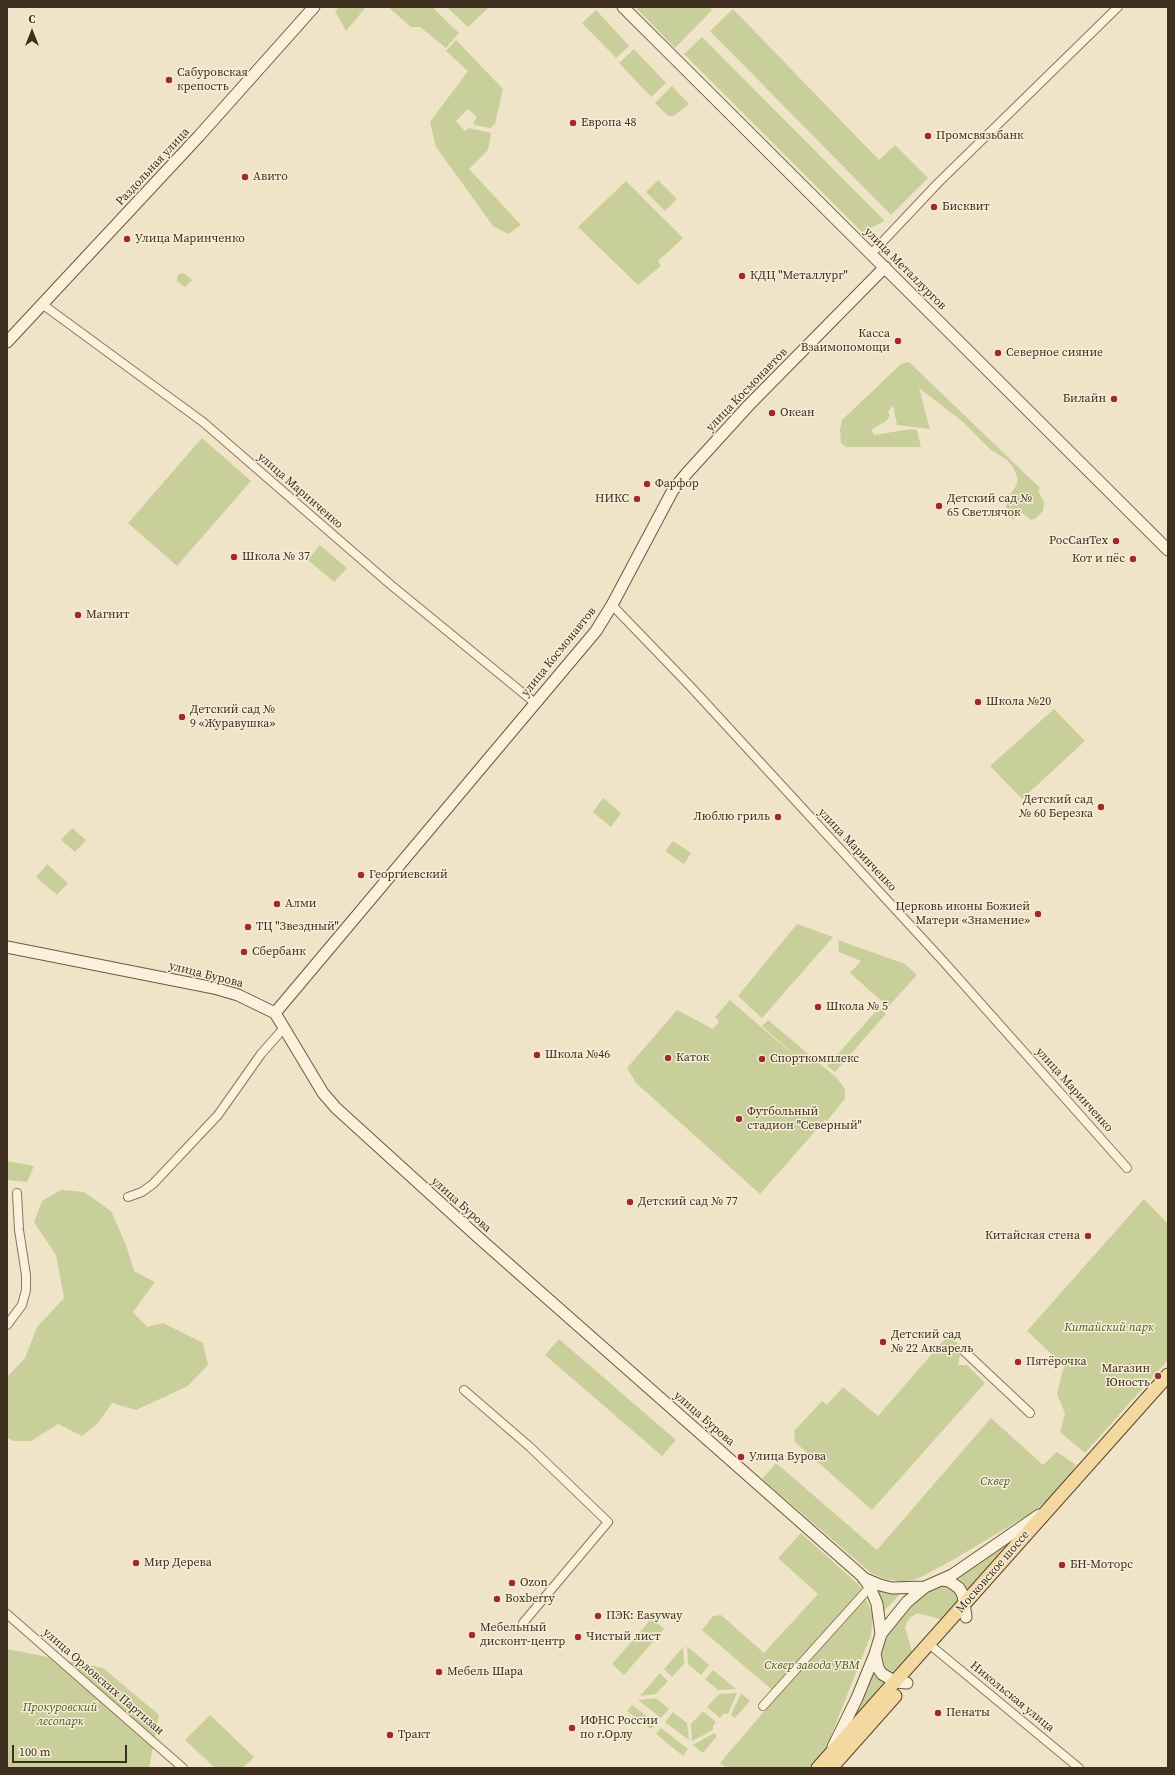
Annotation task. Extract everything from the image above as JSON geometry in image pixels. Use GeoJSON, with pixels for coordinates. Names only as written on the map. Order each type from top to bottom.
{"type":"FeatureCollection","features":[{"type":"Feature","properties":{"kind":"main road","name":"Раздольная улица"},"geometry":{"type":"LineString","coordinates":[[7,342],[199,136],[314,7]]}},
{"type":"Feature","properties":{"kind":"main road","name":"улица Металлургов"},"geometry":{"type":"LineString","coordinates":[[623,7],[1168,550]]}},
{"type":"Feature","properties":{"kind":"main road","name":"улица Космонавтов"},"geometry":{"type":"LineString","coordinates":[[275,1013],[596,631],[612,605],[673,490],[748,406],[885,267]]}},
{"type":"Feature","properties":{"kind":"main road","name":"улица Бурова"},"geometry":{"type":"LineString","coordinates":[[7,947],[214,988],[238,995],[275,1013],[323,1093],[336,1108],[479,1238],[863,1577]]}},
{"type":"Feature","properties":{"kind":"main road","name":"Московское шоссе"},"geometry":{"type":"LineString","coordinates":[[965,1611],[1048,1509],[1168,1375]]}},
{"type":"Feature","properties":{"kind":"main road","name":"Московское шоссе"},"geometry":{"type":"LineString","coordinates":[[831,1768],[902,1682],[1168,1387]]}},
{"type":"Feature","properties":{"kind":"main road"},"geometry":{"type":"LineString","coordinates":[[829,1755],[875,1654],[881,1634],[907,1602],[925,1587],[942,1580],[1048,1509]]}},
{"type":"Feature","properties":{"kind":"main road"},"geometry":{"type":"LineString","coordinates":[[863,1577],[870,1587],[877,1604],[881,1634]]}},
{"type":"Feature","properties":{"kind":"main road"},"geometry":{"type":"LineString","coordinates":[[863,1577],[880,1585],[892,1588],[925,1587]]}},
{"type":"Feature","properties":{"kind":"main road"},"geometry":{"type":"LineString","coordinates":[[942,1580],[949,1581],[959,1588],[963,1595],[965,1611]]}},
{"type":"Feature","properties":{"kind":"main road"},"geometry":{"type":"LineString","coordinates":[[875,1654],[878,1668],[882,1674],[902,1682]]}},
{"type":"Feature","properties":{"kind":"main road","name":"Московское шоссе"},"geometry":{"type":"LineString","coordinates":[[818,1768],[829,1755],[902,1682]]}},
{"type":"Feature","properties":{"kind":"street"},"geometry":{"type":"LineString","coordinates":[[871,254],[938,183],[1118,7]]}},
{"type":"Feature","properties":{"kind":"street","name":"улица Маринченко"},"geometry":{"type":"LineString","coordinates":[[42,304],[203,422],[391,585],[535,704]]}},
{"type":"Feature","properties":{"kind":"street","name":"улица Маринченко"},"geometry":{"type":"LineString","coordinates":[[612,605],[690,686],[944,961],[1127,1168]]}},
{"type":"Feature","properties":{"kind":"street"},"geometry":{"type":"LineString","coordinates":[[128,1197],[142,1192],[153,1184],[218,1115],[261,1054],[284,1028]]}},
{"type":"Feature","properties":{"kind":"street"},"geometry":{"type":"LineString","coordinates":[[7,1325],[22,1305],[26,1290],[26,1275],[19,1230],[17,1193]]}},
{"type":"Feature","properties":{"kind":"street"},"geometry":{"type":"LineString","coordinates":[[964,1351],[1030,1413]]}},
{"type":"Feature","properties":{"kind":"street"},"geometry":{"type":"LineString","coordinates":[[464,1390],[530,1447],[608,1522],[523,1623]]}},
{"type":"Feature","properties":{"kind":"street"},"geometry":{"type":"LineString","coordinates":[[763,1706],[870,1587]]}},
{"type":"Feature","properties":{"kind":"street","name":"улица Орловских Партизан"},"geometry":{"type":"LineString","coordinates":[[7,1614],[183,1768]]}},
{"type":"Feature","properties":{"kind":"street","name":"Никольская улица"},"geometry":{"type":"LineString","coordinates":[[933,1647],[1079,1768]]}},
{"type":"Feature","properties":{"kind":"green space"},"geometry":{"type":"Polygon","coordinates":[[[339,7],[366,7],[346,31],[335,11],[339,7]]]}},
{"type":"Feature","properties":{"kind":"green space"},"geometry":{"type":"Polygon","coordinates":[[[388,7],[432,7],[459,33],[446,48],[420,27],[411,27],[388,7]]]}},
{"type":"Feature","properties":{"kind":"green space"},"geometry":{"type":"Polygon","coordinates":[[[447,7],[489,7],[468,27],[447,7]]]}},
{"type":"Feature","properties":{"kind":"green space"},"geometry":{"type":"Polygon","coordinates":[[[635,7],[710,7],[712,10],[675,48],[635,7]]]}},
{"type":"Feature","properties":{"kind":"green space"},"geometry":{"type":"Polygon","coordinates":[[[733,9],[879,160],[895,145],[928,178],[891,215],[710,31],[733,9]]]}},
{"type":"Feature","properties":{"kind":"green space"},"geometry":{"type":"Polygon","coordinates":[[[596,10],[629,46],[616,58],[582,23],[596,10]]]}},
{"type":"Feature","properties":{"kind":"green space"},"geometry":{"type":"Polygon","coordinates":[[[702,37],[885,221],[862,232],[684,54],[702,37]]]}},
{"type":"Feature","properties":{"kind":"green space"},"geometry":{"type":"Polygon","coordinates":[[[456,40],[503,89],[495,124],[490,128],[475,125],[473,123],[477,117],[468,109],[456,121],[465,131],[469,128],[491,133],[488,150],[469,169],[521,225],[508,234],[493,226],[436,147],[430,122],[468,71],[446,51],[456,40]]]}},
{"type":"Feature","properties":{"kind":"green space"},"geometry":{"type":"Polygon","coordinates":[[[634,49],[666,83],[651,97],[619,63],[634,49]]]}},
{"type":"Feature","properties":{"kind":"green space"},"geometry":{"type":"Polygon","coordinates":[[[672,86],[689,104],[674,116],[668,116],[655,103],[672,86]]]}},
{"type":"Feature","properties":{"kind":"green space"},"geometry":{"type":"Polygon","coordinates":[[[658,180],[677,199],[665,211],[646,192],[658,180]]]}},
{"type":"Feature","properties":{"kind":"green space"},"geometry":{"type":"Polygon","coordinates":[[[626,181],[683,238],[658,261],[661,266],[638,285],[578,227],[626,181]]]}},
{"type":"Feature","properties":{"kind":"green space"},"geometry":{"type":"Polygon","coordinates":[[[184,273],[192,280],[185,287],[177,281],[178,274],[184,273]]]}},
{"type":"Feature","properties":{"kind":"green space"},"geometry":{"type":"Polygon","coordinates":[[[909,362],[1040,488],[1038,491],[1044,502],[1043,511],[1036,518],[1031,520],[1022,513],[1013,519],[1008,515],[1006,507],[1008,497],[1015,488],[1018,479],[1013,467],[1006,459],[991,450],[963,422],[919,388],[930,429],[897,425],[893,405],[888,412],[890,416],[886,421],[871,430],[874,435],[911,429],[917,430],[921,447],[846,447],[841,443],[840,430],[842,420],[901,364],[909,362]]]}},
{"type":"Feature","properties":{"kind":"green space"},"geometry":{"type":"Polygon","coordinates":[[[202,438],[251,481],[177,566],[128,523],[202,438]]]}},
{"type":"Feature","properties":{"kind":"green space"},"geometry":{"type":"Polygon","coordinates":[[[320,545],[347,568],[334,582],[308,560],[320,545]]]}},
{"type":"Feature","properties":{"kind":"green space"},"geometry":{"type":"Polygon","coordinates":[[[1054,709],[1085,741],[1022,799],[990,766],[1054,709]]]}},
{"type":"Feature","properties":{"kind":"green space"},"geometry":{"type":"Polygon","coordinates":[[[603,798],[621,813],[611,827],[593,812],[603,798]]]}},
{"type":"Feature","properties":{"kind":"green space"},"geometry":{"type":"Polygon","coordinates":[[[72,828],[86,840],[75,852],[61,840],[72,828]]]}},
{"type":"Feature","properties":{"kind":"green space"},"geometry":{"type":"Polygon","coordinates":[[[673,841],[691,853],[684,864],[665,851],[673,841]]]}},
{"type":"Feature","properties":{"kind":"green space"},"geometry":{"type":"Polygon","coordinates":[[[47,864],[68,883],[57,895],[36,877],[47,864]]]}},
{"type":"Feature","properties":{"kind":"green space"},"geometry":{"type":"Polygon","coordinates":[[[797,924],[833,937],[762,1018],[738,996],[797,924]]]}},
{"type":"Feature","properties":{"kind":"green space"},"geometry":{"type":"Polygon","coordinates":[[[838,940],[905,964],[917,975],[888,1007],[850,973],[861,961],[839,952],[838,940]]]}},
{"type":"Feature","properties":{"kind":"green space"},"geometry":{"type":"Polygon","coordinates":[[[730,1000],[819,1077],[762,1026],[768,1020],[837,1078],[845,1089],[845,1099],[827,1121],[825,1120],[760,1194],[636,1083],[627,1068],[677,1010],[713,1029],[719,1022],[715,1017],[730,1000]]]}},
{"type":"Feature","properties":{"kind":"green space"},"geometry":{"type":"Polygon","coordinates":[[[879,1008],[886,1014],[835,1072],[827,1066],[879,1008]]]}},
{"type":"Feature","properties":{"kind":"green space"},"geometry":{"type":"Polygon","coordinates":[[[7,1161],[34,1166],[27,1182],[7,1180],[7,1161]]]}},
{"type":"Feature","properties":{"kind":"green space"},"geometry":{"type":"Polygon","coordinates":[[[61,1190],[84,1192],[111,1211],[126,1245],[134,1271],[155,1282],[133,1312],[147,1327],[163,1323],[203,1343],[208,1365],[188,1386],[136,1410],[112,1403],[98,1423],[82,1436],[58,1424],[31,1441],[14,1441],[7,1438],[7,1377],[25,1358],[37,1327],[64,1298],[56,1255],[34,1222],[42,1201],[61,1190]]]}},
{"type":"Feature","properties":{"kind":"green space","name":"Китайский парк"},"geometry":{"type":"Polygon","coordinates":[[[1144,1199],[1168,1224],[1168,1360],[1085,1453],[1060,1432],[1065,1413],[1057,1394],[1064,1366],[1027,1331],[1144,1199]]]}},
{"type":"Feature","properties":{"kind":"green space"},"geometry":{"type":"Polygon","coordinates":[[[951,1332],[961,1350],[958,1365],[967,1365],[985,1383],[872,1510],[795,1442],[794,1431],[822,1401],[827,1405],[843,1387],[878,1416],[951,1332]]]}},
{"type":"Feature","properties":{"kind":"green space"},"geometry":{"type":"Polygon","coordinates":[[[559,1339],[676,1440],[662,1456],[545,1355],[559,1339]]]}},
{"type":"Feature","properties":{"kind":"green space","name":"Сквер"},"geometry":{"type":"Polygon","coordinates":[[[991,1418],[1043,1465],[1057,1452],[1076,1465],[1068,1479],[1052,1496],[1033,1512],[951,1561],[917,1579],[904,1582],[885,1579],[871,1573],[762,1479],[776,1463],[877,1550],[991,1418]]]}},
{"type":"Feature","properties":{"kind":"green space"},"geometry":{"type":"Polygon","coordinates":[[[1025,1529],[967,1597],[966,1591],[960,1582],[954,1577],[1025,1529]]]}},
{"type":"Feature","properties":{"kind":"green space","name":"Сквер завода УВМ"},"geometry":{"type":"Polygon","coordinates":[[[801,1533],[860,1586],[873,1615],[871,1635],[829,1741],[824,1752],[811,1768],[726,1768],[720,1763],[778,1695],[702,1630],[713,1616],[721,1615],[764,1653],[818,1594],[778,1558],[801,1533]]]}},
{"type":"Feature","properties":{"kind":"green space"},"geometry":{"type":"Polygon","coordinates":[[[940,1586],[948,1586],[954,1590],[958,1597],[957,1605],[943,1620],[918,1613],[911,1617],[905,1628],[913,1654],[899,1671],[891,1672],[884,1668],[880,1659],[881,1649],[889,1630],[903,1613],[928,1590],[940,1586]]]}},
{"type":"Feature","properties":{"kind":"green space"},"geometry":{"type":"Polygon","coordinates":[[[876,1589],[901,1593],[883,1612],[876,1589]]]}},
{"type":"Feature","properties":{"kind":"green space"},"geometry":{"type":"Polygon","coordinates":[[[652,1618],[664,1629],[624,1675],[612,1664],[652,1618]]]}},
{"type":"Feature","properties":{"kind":"green space"},"geometry":{"type":"Polygon","coordinates":[[[687,1646],[709,1665],[701,1675],[688,1664],[687,1646]]]}},
{"type":"Feature","properties":{"kind":"green space"},"geometry":{"type":"Polygon","coordinates":[[[683,1647],[684,1664],[672,1677],[664,1669],[683,1647]]]}},
{"type":"Feature","properties":{"kind":"green space","name":"Прокуровский лесопарк"},"geometry":{"type":"Polygon","coordinates":[[[7,1649],[103,1668],[159,1715],[149,1768],[7,1768],[7,1649]]]}},
{"type":"Feature","properties":{"kind":"green space"},"geometry":{"type":"Polygon","coordinates":[[[874,1665],[881,1680],[889,1683],[851,1722],[874,1665]]]}},
{"type":"Feature","properties":{"kind":"green space"},"geometry":{"type":"Polygon","coordinates":[[[713,1670],[736,1689],[718,1690],[705,1679],[713,1670]]]}},
{"type":"Feature","properties":{"kind":"green space"},"geometry":{"type":"Polygon","coordinates":[[[660,1673],[668,1681],[656,1694],[640,1696],[660,1673]]]}},
{"type":"Feature","properties":{"kind":"green space"},"geometry":{"type":"Polygon","coordinates":[[[737,1693],[728,1714],[723,1714],[720,1718],[707,1707],[719,1694],[737,1693]]]}},
{"type":"Feature","properties":{"kind":"green space"},"geometry":{"type":"Polygon","coordinates":[[[741,1693],[750,1701],[735,1718],[731,1715],[741,1693]]]}},
{"type":"Feature","properties":{"kind":"green space"},"geometry":{"type":"Polygon","coordinates":[[[656,1698],[669,1709],[661,1718],[638,1700],[656,1698]]]}},
{"type":"Feature","properties":{"kind":"green space"},"geometry":{"type":"Polygon","coordinates":[[[632,1705],[656,1723],[651,1729],[627,1711],[632,1705]]]}},
{"type":"Feature","properties":{"kind":"green space"},"geometry":{"type":"Polygon","coordinates":[[[703,1711],[716,1722],[713,1726],[713,1730],[692,1741],[691,1724],[703,1711]]]}},
{"type":"Feature","properties":{"kind":"green space"},"geometry":{"type":"Polygon","coordinates":[[[673,1712],[687,1723],[689,1740],[665,1722],[673,1712]]]}},
{"type":"Feature","properties":{"kind":"green space"},"geometry":{"type":"Polygon","coordinates":[[[210,1715],[254,1757],[243,1768],[215,1768],[185,1740],[210,1715]]]}},
{"type":"Feature","properties":{"kind":"green space"},"geometry":{"type":"Polygon","coordinates":[[[661,1728],[688,1749],[683,1756],[656,1734],[661,1728]]]}},
{"type":"Feature","properties":{"kind":"green space"},"geometry":{"type":"Polygon","coordinates":[[[714,1733],[717,1736],[703,1753],[693,1745],[714,1733]]]}},
{"type":"Feature","properties":{"kind":"place","name":"Сабуровская крепость"},"geometry":{"type":"Point","coordinates":[169,80]}},
{"type":"Feature","properties":{"kind":"place","name":"Европа 48"},"geometry":{"type":"Point","coordinates":[573,123]}},
{"type":"Feature","properties":{"kind":"place","name":"Промсвязьбанк"},"geometry":{"type":"Point","coordinates":[928,136]}},
{"type":"Feature","properties":{"kind":"place","name":"Авито"},"geometry":{"type":"Point","coordinates":[245,177]}},
{"type":"Feature","properties":{"kind":"place","name":"Бисквит"},"geometry":{"type":"Point","coordinates":[934,207]}},
{"type":"Feature","properties":{"kind":"place","name":"Улица Маринченко"},"geometry":{"type":"Point","coordinates":[127,239]}},
{"type":"Feature","properties":{"kind":"place","name":"КДЦ \"Металлург\""},"geometry":{"type":"Point","coordinates":[742,276]}},
{"type":"Feature","properties":{"kind":"place","name":"Касса Взаимопомощи"},"geometry":{"type":"Point","coordinates":[898,341]}},
{"type":"Feature","properties":{"kind":"place","name":"Северное сияние"},"geometry":{"type":"Point","coordinates":[998,353]}},
{"type":"Feature","properties":{"kind":"place","name":"Билайн"},"geometry":{"type":"Point","coordinates":[1114,399]}},
{"type":"Feature","properties":{"kind":"place","name":"Океан"},"geometry":{"type":"Point","coordinates":[772,413]}},
{"type":"Feature","properties":{"kind":"place","name":"Фарфор"},"geometry":{"type":"Point","coordinates":[647,484]}},
{"type":"Feature","properties":{"kind":"place","name":"НИКС"},"geometry":{"type":"Point","coordinates":[637,499]}},
{"type":"Feature","properties":{"kind":"place","name":"Детский сад № 65 Светлячок"},"geometry":{"type":"Point","coordinates":[939,506]}},
{"type":"Feature","properties":{"kind":"place","name":"РосСанТех"},"geometry":{"type":"Point","coordinates":[1116,541]}},
{"type":"Feature","properties":{"kind":"place","name":"Школа № 37"},"geometry":{"type":"Point","coordinates":[234,557]}},
{"type":"Feature","properties":{"kind":"place","name":"Кот и пёс"},"geometry":{"type":"Point","coordinates":[1133,559]}},
{"type":"Feature","properties":{"kind":"place","name":"Магнит"},"geometry":{"type":"Point","coordinates":[78,615]}},
{"type":"Feature","properties":{"kind":"place","name":"Школа №20"},"geometry":{"type":"Point","coordinates":[978,702]}},
{"type":"Feature","properties":{"kind":"place","name":"Детский сад № 9 «Журавушка»"},"geometry":{"type":"Point","coordinates":[182,717]}},
{"type":"Feature","properties":{"kind":"place","name":"Детский сад № 60 Березка"},"geometry":{"type":"Point","coordinates":[1101,807]}},
{"type":"Feature","properties":{"kind":"place","name":"Люблю гриль"},"geometry":{"type":"Point","coordinates":[778,817]}},
{"type":"Feature","properties":{"kind":"place","name":"Георгиевский"},"geometry":{"type":"Point","coordinates":[361,875]}},
{"type":"Feature","properties":{"kind":"place","name":"Алми"},"geometry":{"type":"Point","coordinates":[277,904]}},
{"type":"Feature","properties":{"kind":"place","name":"Церковь иконы Божией Матери «Знамение»"},"geometry":{"type":"Point","coordinates":[1038,914]}},
{"type":"Feature","properties":{"kind":"place","name":"ТЦ \"Звездный\""},"geometry":{"type":"Point","coordinates":[248,927]}},
{"type":"Feature","properties":{"kind":"place","name":"Сбербанк"},"geometry":{"type":"Point","coordinates":[244,952]}},
{"type":"Feature","properties":{"kind":"place","name":"Школа № 5"},"geometry":{"type":"Point","coordinates":[818,1007]}},
{"type":"Feature","properties":{"kind":"place","name":"Школа №46"},"geometry":{"type":"Point","coordinates":[537,1055]}},
{"type":"Feature","properties":{"kind":"place","name":"Каток"},"geometry":{"type":"Point","coordinates":[668,1058]}},
{"type":"Feature","properties":{"kind":"place","name":"Спорткомплекс"},"geometry":{"type":"Point","coordinates":[762,1059]}},
{"type":"Feature","properties":{"kind":"place","name":"Футбольный стадион \"Северный\""},"geometry":{"type":"Point","coordinates":[739,1119]}},
{"type":"Feature","properties":{"kind":"place","name":"Детский сад № 77"},"geometry":{"type":"Point","coordinates":[630,1202]}},
{"type":"Feature","properties":{"kind":"place","name":"Китайская стена"},"geometry":{"type":"Point","coordinates":[1088,1236]}},
{"type":"Feature","properties":{"kind":"place","name":"Детский сад № 22 Акварель"},"geometry":{"type":"Point","coordinates":[883,1342]}},
{"type":"Feature","properties":{"kind":"place","name":"Пятёрочка"},"geometry":{"type":"Point","coordinates":[1018,1362]}},
{"type":"Feature","properties":{"kind":"place","name":"Магазин Юность"},"geometry":{"type":"Point","coordinates":[1158,1376]}},
{"type":"Feature","properties":{"kind":"place","name":"Улица Бурова"},"geometry":{"type":"Point","coordinates":[741,1457]}},
{"type":"Feature","properties":{"kind":"place","name":"Мир Дерева"},"geometry":{"type":"Point","coordinates":[136,1563]}},
{"type":"Feature","properties":{"kind":"place","name":"БН-Моторс"},"geometry":{"type":"Point","coordinates":[1062,1565]}},
{"type":"Feature","properties":{"kind":"place","name":"Ozon"},"geometry":{"type":"Point","coordinates":[512,1583]}},
{"type":"Feature","properties":{"kind":"place","name":"Boxberry"},"geometry":{"type":"Point","coordinates":[497,1599]}},
{"type":"Feature","properties":{"kind":"place","name":"ПЭК: Easyway"},"geometry":{"type":"Point","coordinates":[598,1616]}},
{"type":"Feature","properties":{"kind":"place","name":"Мебельный дисконт-центр"},"geometry":{"type":"Point","coordinates":[472,1635]}},
{"type":"Feature","properties":{"kind":"place","name":"Чистый лист"},"geometry":{"type":"Point","coordinates":[578,1637]}},
{"type":"Feature","properties":{"kind":"place","name":"Мебель Шара"},"geometry":{"type":"Point","coordinates":[439,1672]}},
{"type":"Feature","properties":{"kind":"place","name":"Пенаты"},"geometry":{"type":"Point","coordinates":[938,1713]}},
{"type":"Feature","properties":{"kind":"place","name":"ИФНС России по г.Орлу"},"geometry":{"type":"Point","coordinates":[572,1728]}},
{"type":"Feature","properties":{"kind":"place","name":"Тракт"},"geometry":{"type":"Point","coordinates":[390,1735]}}]}
